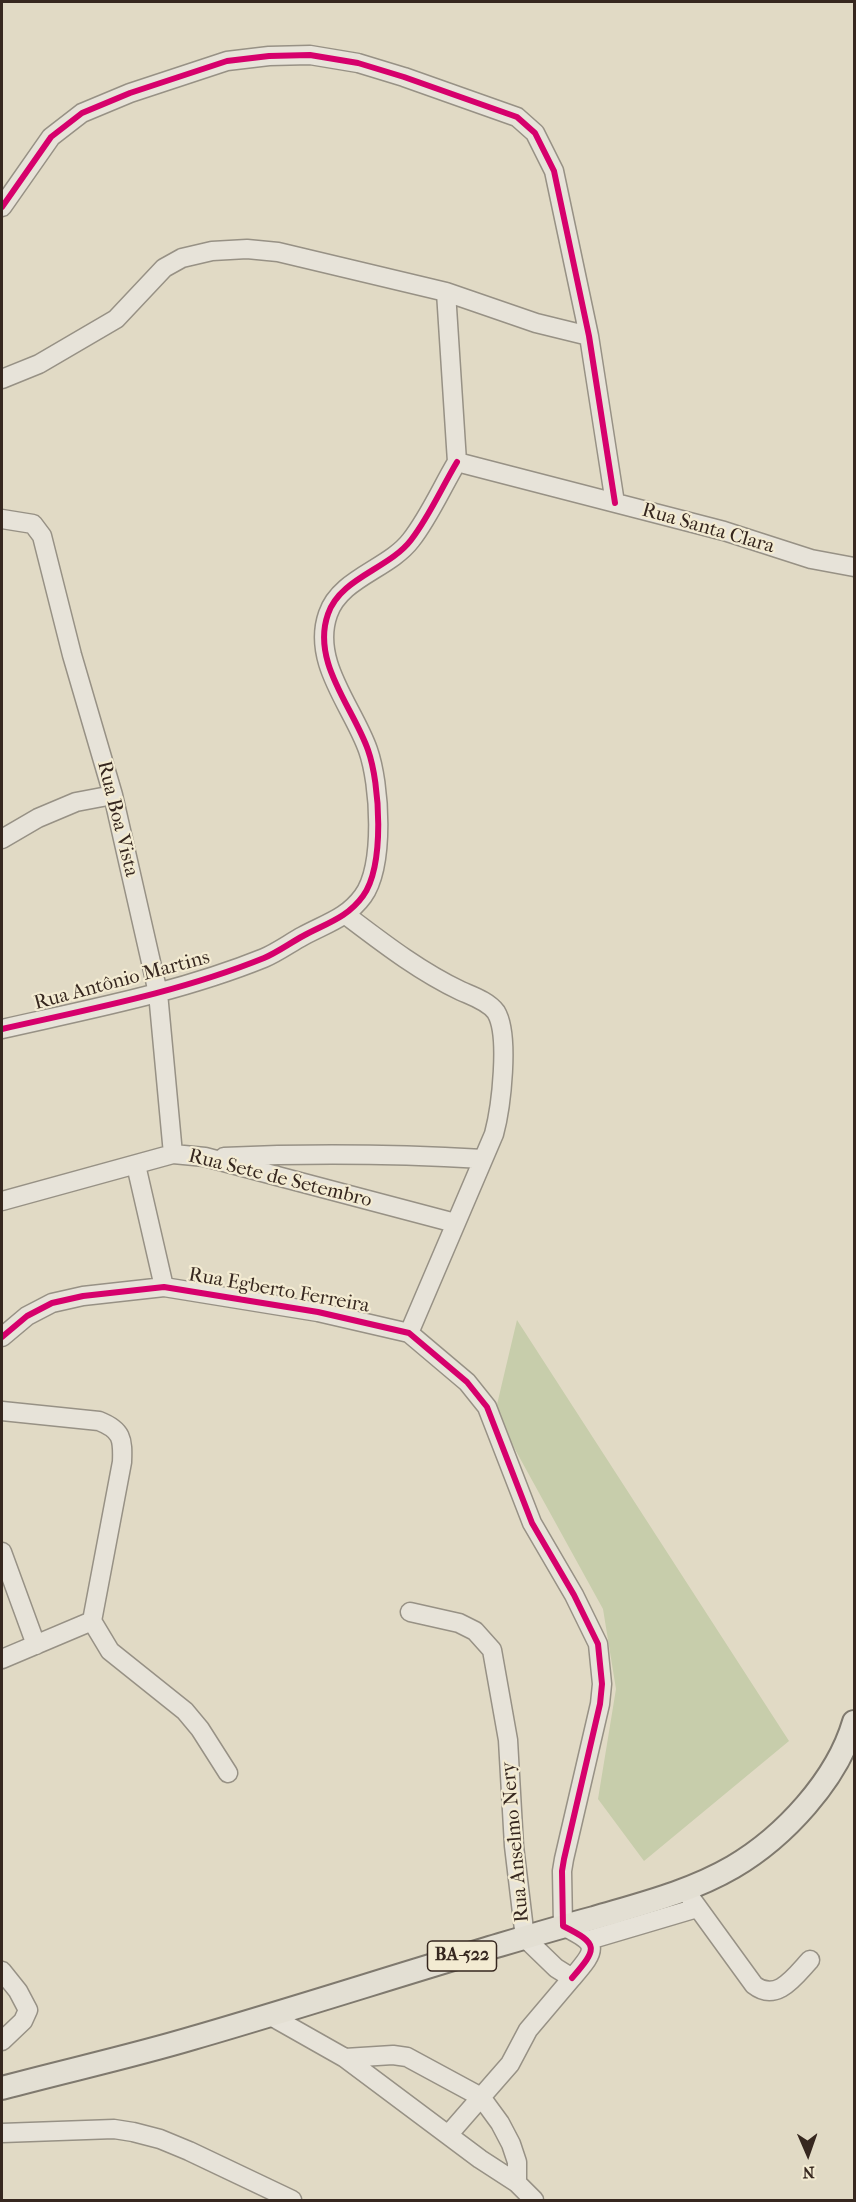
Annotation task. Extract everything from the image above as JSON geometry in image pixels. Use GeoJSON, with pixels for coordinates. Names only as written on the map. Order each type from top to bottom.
{"type":"FeatureCollection","features":[{"type":"Feature","properties":{"kind":"main road","name":"BA-522"},"geometry":{"type":"LineString","coordinates":[[2,2088],[191,2039],[563,1926],[691,1899],[710,1880],[750,1856],[775,1838],[792,1821],[833,1767],[855,1722]]}},
{"type":"Feature","properties":{"kind":"street"},"geometry":{"type":"LineString","coordinates":[[2,207],[51,138],[82,113],[98,105],[227,61],[269,56],[310,55],[358,63],[517,117],[535,133],[554,171],[589,336],[615,503]]}},
{"type":"Feature","properties":{"kind":"street"},"geometry":{"type":"LineString","coordinates":[[2,379],[39,364],[116,319],[164,268],[182,258],[212,251],[246,249],[278,252],[446,292],[536,323],[589,336]]}},
{"type":"Feature","properties":{"kind":"street"},"geometry":{"type":"LineString","coordinates":[[409,1333],[500,1114],[501,1024],[494,1009],[483,1001],[441,981],[394,952],[346,915],[364,894],[372,876],[377,848],[378,815],[374,776],[368,750],[334,679],[323,631],[328,612],[348,587],[397,555],[411,540],[457,462],[446,292]]}},
{"type":"Feature","properties":{"kind":"street","name":"Rua Santa Clara"},"geometry":{"type":"LineString","coordinates":[[457,462],[724,531],[811,559],[855,567]]}},
{"type":"Feature","properties":{"kind":"street","name":"Rua Boa Vista"},"geometry":{"type":"LineString","coordinates":[[2,519],[33,524],[42,536],[72,655],[113,795],[158,993],[173,1154]]}},
{"type":"Feature","properties":{"kind":"street"},"geometry":{"type":"LineString","coordinates":[[2,839],[38,818],[76,802],[113,795]]}},
{"type":"Feature","properties":{"kind":"street","name":"Rua Antônio Martins"},"geometry":{"type":"LineString","coordinates":[[2,1029],[158,993],[266,957],[346,915]]}},
{"type":"Feature","properties":{"kind":"street","name":"Rua Sete de Setembro"},"geometry":{"type":"LineString","coordinates":[[2,1201],[173,1154],[205,1157],[455,1223]]}},
{"type":"Feature","properties":{"kind":"street"},"geometry":{"type":"LineString","coordinates":[[205,1157],[285,1154],[483,1159]]}},
{"type":"Feature","properties":{"kind":"street"},"geometry":{"type":"LineString","coordinates":[[136,1165],[164,1287]]}},
{"type":"Feature","properties":{"kind":"street","name":"Rua Egberto Ferreira"},"geometry":{"type":"LineString","coordinates":[[2,1337],[27,1316],[52,1303],[83,1296],[164,1287],[318,1312],[409,1333],[467,1382],[487,1407],[532,1523],[574,1595],[598,1644],[602,1684],[563,1865],[563,1926]]}},
{"type":"Feature","properties":{"kind":"street"},"geometry":{"type":"LineString","coordinates":[[2,1411],[99,1421],[115,1430],[123,1443],[122,1462],[92,1621],[110,1651],[185,1711],[200,1729],[228,1773]]}},
{"type":"Feature","properties":{"kind":"street"},"geometry":{"type":"LineString","coordinates":[[2,1552],[36,1645]]}},
{"type":"Feature","properties":{"kind":"street","name":"Rua Anselmo Nery"},"geometry":{"type":"LineString","coordinates":[[410,1612],[459,1623],[475,1631],[492,1650],[508,1740],[514,1846],[525,1938],[556,1968],[572,1978]]}},
{"type":"Feature","properties":{"kind":"street"},"geometry":{"type":"LineString","coordinates":[[2,1659],[92,1621]]}},
{"type":"Feature","properties":{"kind":"street"},"geometry":{"type":"LineString","coordinates":[[589,1940],[691,1899],[724,1947],[759,1989],[765,1992],[778,1990],[810,1959]]}},
{"type":"Feature","properties":{"kind":"street"},"geometry":{"type":"LineString","coordinates":[[448,2135],[510,2064],[534,2022],[586,1962],[592,1947],[589,1940],[563,1926]]}},
{"type":"Feature","properties":{"kind":"street"},"geometry":{"type":"LineString","coordinates":[[2,1971],[18,1991],[28,2010],[23,2021],[2,2041]]}},
{"type":"Feature","properties":{"kind":"street"},"geometry":{"type":"LineString","coordinates":[[269,2015],[345,2058],[517,2183],[534,2200]]}},
{"type":"Feature","properties":{"kind":"street"},"geometry":{"type":"LineString","coordinates":[[345,2058],[393,2055],[407,2057],[481,2097],[500,2123],[511,2144],[517,2162],[517,2183]]}},
{"type":"Feature","properties":{"kind":"street"},"geometry":{"type":"LineString","coordinates":[[2,2133],[114,2129],[133,2132],[179,2147],[292,2200]]}},
{"type":"Feature","properties":{"kind":"green space"},"geometry":{"type":"Polygon","coordinates":[[[517,1320],[789,1741],[644,1861],[598,1799],[616,1689],[603,1609],[495,1413],[517,1320]]]}},
{"type":"Feature","properties":{"kind":"cycle path"},"geometry":{"type":"LineString","coordinates":[[2,207],[51,137],[82,113],[130,93],[227,61],[269,56],[310,55],[358,63],[517,117],[535,133],[554,171],[589,336],[615,503]]}},
{"type":"Feature","properties":{"kind":"cycle path"},"geometry":{"type":"LineString","coordinates":[[2,1029],[134,999],[232,970],[269,956],[336,919],[357,904],[370,882],[375,865],[377,803],[368,750],[329,667],[324,632],[328,614],[343,591],[390,559],[411,540],[430,512],[457,462]]}},
{"type":"Feature","properties":{"kind":"cycle path"},"geometry":{"type":"LineString","coordinates":[[2,1337],[27,1316],[52,1303],[83,1296],[164,1287],[318,1312],[409,1333],[467,1382],[487,1407],[532,1523],[574,1595],[598,1644],[602,1684],[600,1704],[562,1871],[563,1926],[589,1942],[591,1948],[587,1960],[572,1978]]}}]}
